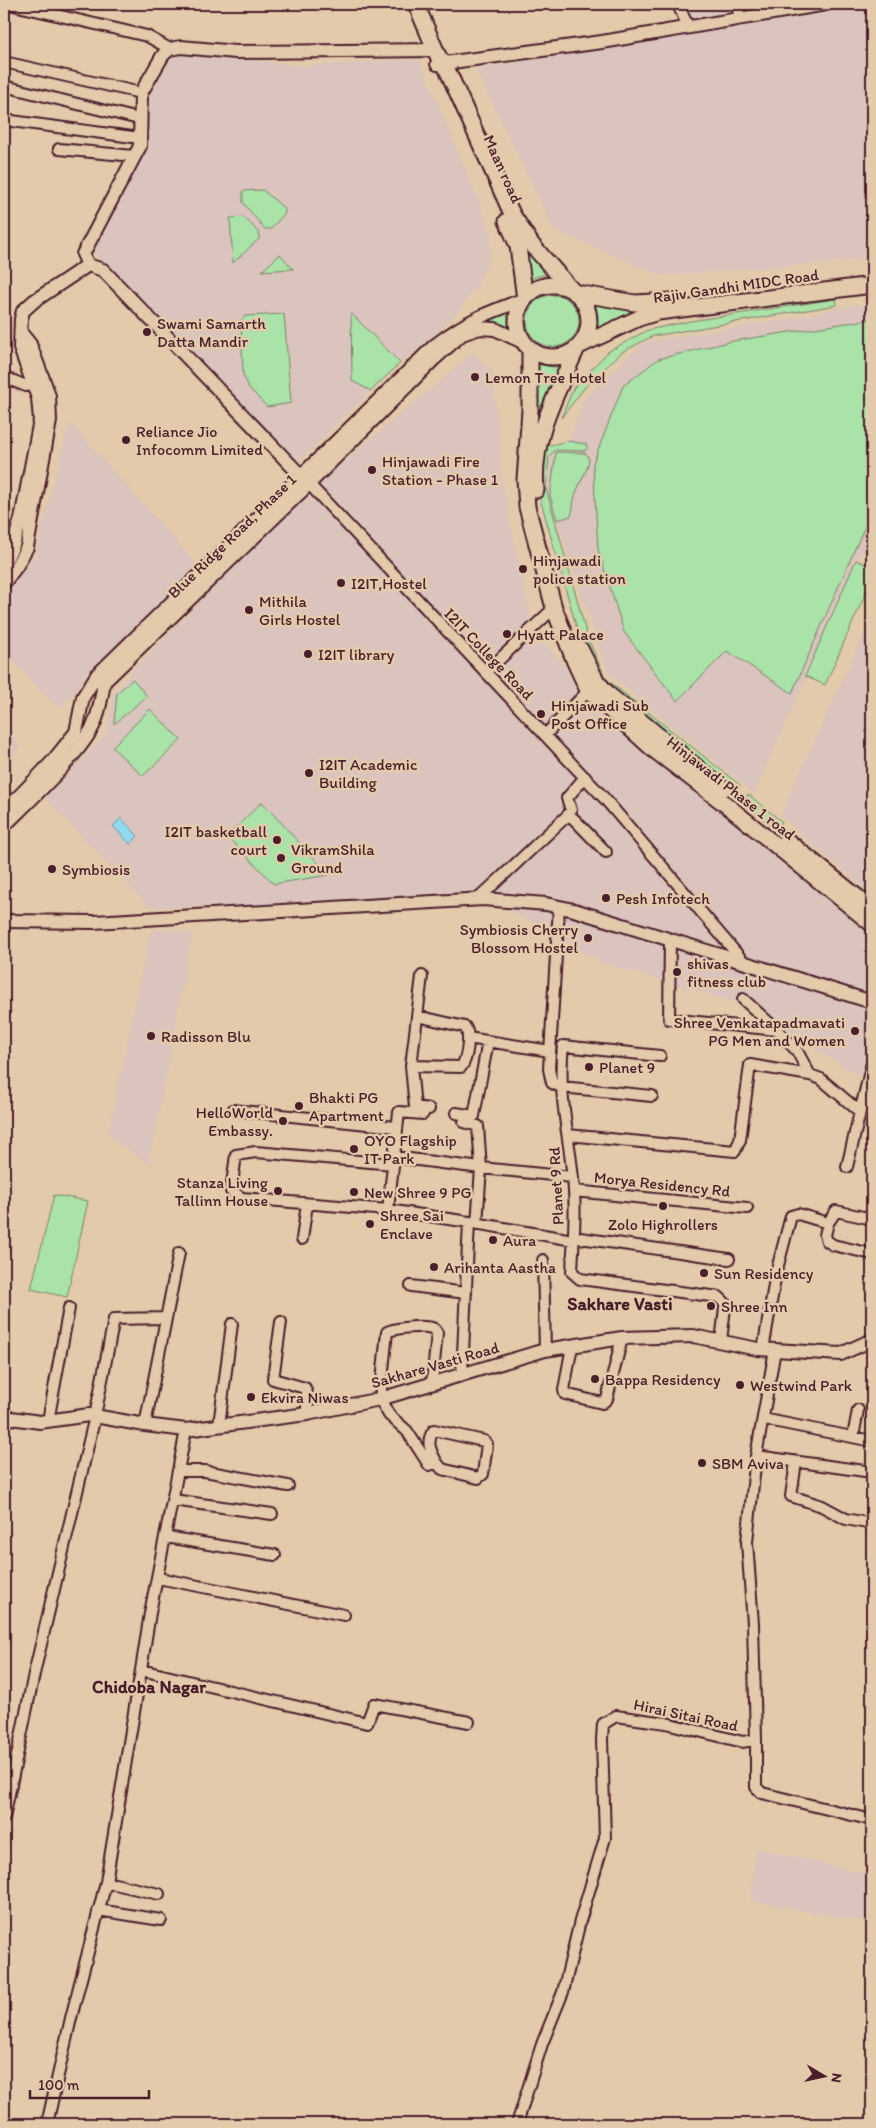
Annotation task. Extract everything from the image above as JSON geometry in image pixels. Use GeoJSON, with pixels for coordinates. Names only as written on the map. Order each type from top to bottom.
{"type":"FeatureCollection","features":[{"type":"Feature","properties":{"kind":"main road"},"geometry":{"type":"LineString","coordinates":[[416,4],[440,60]]}},
{"type":"Feature","properties":{"kind":"main road","name":"Maan road"},"geometry":{"type":"LineString","coordinates":[[440,60],[512,214],[532,245],[574,291]]}},
{"type":"Feature","properties":{"kind":"main road","name":"Maan road"},"geometry":{"type":"LineString","coordinates":[[440,60],[518,246],[524,299]]}},
{"type":"Feature","properties":{"kind":"main road","name":"Rajiv Gandhi MIDC Road"},"geometry":{"type":"LineString","coordinates":[[574,291],[620,302],[656,303],[872,276]]}},
{"type":"Feature","properties":{"kind":"main road"},"geometry":{"type":"LineString","coordinates":[[558,285],[574,291],[586,304],[590,318],[588,332],[578,347],[563,356],[549,357],[527,346],[517,324],[519,310],[524,299],[531,292],[544,286],[558,285]]}},
{"type":"Feature","properties":{"kind":"main road","name":"Rajiv Gandhi MIDC Road"},"geometry":{"type":"LineString","coordinates":[[578,347],[631,321],[658,312],[872,285]]}},
{"type":"Feature","properties":{"kind":"main road","name":"Hinjawadi Phase 1 road"},"geometry":{"type":"LineString","coordinates":[[527,346],[530,410],[525,480],[527,507],[559,605]]}},
{"type":"Feature","properties":{"kind":"main road","name":"Hinjawadi Phase 1 road"},"geometry":{"type":"LineString","coordinates":[[578,347],[544,424],[537,453],[535,480],[537,504],[559,605],[574,662],[593,686],[653,748],[729,807],[872,924]]}},
{"type":"Feature","properties":{"kind":"main road","name":"Hinjawadi Phase 1 road"},"geometry":{"type":"LineString","coordinates":[[593,686],[872,909]]}},
{"type":"Feature","properties":{"kind":"street"},"geometry":{"type":"LineString","coordinates":[[9,4],[147,36],[170,49]]}},
{"type":"Feature","properties":{"kind":"street"},"geometry":{"type":"LineString","coordinates":[[677,4],[689,28]]}},
{"type":"Feature","properties":{"kind":"street"},"geometry":{"type":"LineString","coordinates":[[737,4],[740,19]]}},
{"type":"Feature","properties":{"kind":"street"},"geometry":{"type":"LineString","coordinates":[[305,480],[103,270],[88,265],[83,254],[140,146],[139,119],[141,93],[163,55],[170,49],[180,47],[236,52],[440,60],[602,42],[826,4]]}},
{"type":"Feature","properties":{"kind":"street"},"geometry":{"type":"LineString","coordinates":[[4,62],[141,93]]}},
{"type":"Feature","properties":{"kind":"street"},"geometry":{"type":"LineString","coordinates":[[4,86],[139,119]]}},
{"type":"Feature","properties":{"kind":"street"},"geometry":{"type":"LineString","coordinates":[[4,120],[140,138]]}},
{"type":"Feature","properties":{"kind":"street"},"geometry":{"type":"LineString","coordinates":[[59,149],[134,156]]}},
{"type":"Feature","properties":{"kind":"street"},"geometry":{"type":"LineString","coordinates":[[4,583],[27,547],[49,432],[49,396],[20,348],[23,311],[34,301],[88,265]]}},
{"type":"Feature","properties":{"kind":"street","name":"Blue Ridge Road, Phase 1"},"geometry":{"type":"LineString","coordinates":[[4,826],[49,780],[87,736],[97,714],[104,682],[305,480],[434,346],[457,328],[480,315],[524,299]]}},
{"type":"Feature","properties":{"kind":"street","name":"Blue Ridge Road, Phase 1"},"geometry":{"type":"LineString","coordinates":[[4,812],[52,762],[76,732],[83,697],[97,675],[462,334],[480,328],[495,329],[527,346]]}},
{"type":"Feature","properties":{"kind":"street"},"geometry":{"type":"LineString","coordinates":[[4,377],[26,386],[38,380]]}},
{"type":"Feature","properties":{"kind":"street"},"geometry":{"type":"LineString","coordinates":[[4,563],[17,534],[38,430],[40,412],[38,380]]}},
{"type":"Feature","properties":{"kind":"street","name":"I2IT College Road"},"geometry":{"type":"LineString","coordinates":[[305,480],[585,777],[742,961]]}},
{"type":"Feature","properties":{"kind":"street"},"geometry":{"type":"LineString","coordinates":[[486,672],[559,605]]}},
{"type":"Feature","properties":{"kind":"street"},"geometry":{"type":"LineString","coordinates":[[545,735],[593,686]]}},
{"type":"Feature","properties":{"kind":"street"},"geometry":{"type":"LineString","coordinates":[[478,899],[569,814],[571,810],[567,798],[585,777]]}},
{"type":"Feature","properties":{"kind":"street"},"geometry":{"type":"LineString","coordinates":[[569,814],[606,852]]}},
{"type":"Feature","properties":{"kind":"street"},"geometry":{"type":"LineString","coordinates":[[4,921],[94,922],[478,899],[546,904],[574,910],[872,1002]]}},
{"type":"Feature","properties":{"kind":"street","name":"Planet 9 Rd"},"geometry":{"type":"LineString","coordinates":[[559,908],[549,1062],[550,1078],[554,1085],[561,1087],[568,1135],[574,1191],[572,1272],[577,1278],[719,1297],[725,1303],[721,1341]]}},
{"type":"Feature","properties":{"kind":"street"},"geometry":{"type":"LineString","coordinates":[[670,939],[669,1019],[777,1030]]}},
{"type":"Feature","properties":{"kind":"street"},"geometry":{"type":"LineString","coordinates":[[388,1210],[399,1112],[429,1112],[415,1107],[411,1066],[422,976]]}},
{"type":"Feature","properties":{"kind":"street"},"geometry":{"type":"LineString","coordinates":[[743,999],[777,1030],[797,1052],[810,1075]]}},
{"type":"Feature","properties":{"kind":"street"},"geometry":{"type":"LineString","coordinates":[[411,1066],[461,1067],[464,1064],[468,1038],[468,1030],[465,1027],[417,1016]]}},
{"type":"Feature","properties":{"kind":"street"},"geometry":{"type":"LineString","coordinates":[[468,1038],[550,1051]]}},
{"type":"Feature","properties":{"kind":"street"},"geometry":{"type":"LineString","coordinates":[[456,1113],[474,1116],[488,1041]]}},
{"type":"Feature","properties":{"kind":"street"},"geometry":{"type":"LineString","coordinates":[[652,1096],[561,1087],[560,1065],[563,1046],[660,1056]]}},
{"type":"Feature","properties":{"kind":"street"},"geometry":{"type":"LineString","coordinates":[[549,1062],[560,1065]]}},
{"type":"Feature","properties":{"kind":"street"},"geometry":{"type":"LineString","coordinates":[[847,1168],[872,1063]]}},
{"type":"Feature","properties":{"kind":"street"},"geometry":{"type":"LineString","coordinates":[[568,1135],[735,1151],[740,1140],[750,1065],[810,1075],[821,1079],[860,1112]]}},
{"type":"Feature","properties":{"kind":"street"},"geometry":{"type":"LineString","coordinates":[[233,1110],[396,1127]]}},
{"type":"Feature","properties":{"kind":"street"},"geometry":{"type":"LineString","coordinates":[[462,1375],[466,1293],[481,1168],[478,1126],[464,1122]]}},
{"type":"Feature","properties":{"kind":"street"},"geometry":{"type":"LineString","coordinates":[[572,1177],[394,1160],[256,1152],[236,1156],[232,1190],[242,1198],[388,1210],[729,1259]]}},
{"type":"Feature","properties":{"kind":"street","name":"Morya Residency Rd"},"geometry":{"type":"LineString","coordinates":[[574,1191],[747,1208]]}},
{"type":"Feature","properties":{"kind":"street"},"geometry":{"type":"LineString","coordinates":[[302,1239],[307,1204]]}},
{"type":"Feature","properties":{"kind":"street"},"geometry":{"type":"LineString","coordinates":[[872,1219],[836,1211],[828,1223],[825,1235],[826,1241],[833,1245],[872,1254]]}},
{"type":"Feature","properties":{"kind":"street","name":"Hirai Sitai Road"},"geometry":{"type":"LineString","coordinates":[[517,2124],[542,2044],[563,1992],[580,1921],[605,1838],[603,1724],[616,1716],[666,1723],[743,1742],[756,1740],[752,1616],[746,1542],[756,1456],[763,1419],[776,1273],[791,1216],[798,1214],[828,1223]]}},
{"type":"Feature","properties":{"kind":"street"},"geometry":{"type":"LineString","coordinates":[[145,1425],[179,1253]]}},
{"type":"Feature","properties":{"kind":"street"},"geometry":{"type":"LineString","coordinates":[[543,1260],[545,1350]]}},
{"type":"Feature","properties":{"kind":"street"},"geometry":{"type":"LineString","coordinates":[[411,1286],[466,1293]]}},
{"type":"Feature","properties":{"kind":"street"},"geometry":{"type":"LineString","coordinates":[[48,1421],[68,1308]]}},
{"type":"Feature","properties":{"kind":"street"},"geometry":{"type":"LineString","coordinates":[[4,1818],[34,1674],[95,1416],[114,1319],[166,1318]]}},
{"type":"Feature","properties":{"kind":"street"},"geometry":{"type":"LineString","coordinates":[[281,1322],[273,1379],[305,1388],[307,1414]]}},
{"type":"Feature","properties":{"kind":"street"},"geometry":{"type":"LineString","coordinates":[[219,1425],[232,1324]]}},
{"type":"Feature","properties":{"kind":"street"},"geometry":{"type":"LineString","coordinates":[[432,1383],[437,1333],[435,1329],[390,1330],[385,1335],[380,1398],[389,1415],[407,1430],[429,1465],[436,1463]]}},
{"type":"Feature","properties":{"kind":"street","name":"Sakhare Vasti Road"},"geometry":{"type":"LineString","coordinates":[[4,1417],[40,1422],[89,1415],[186,1430],[307,1414],[380,1398],[545,1350],[622,1338],[693,1336],[769,1350],[842,1354],[872,1340]]}},
{"type":"Feature","properties":{"kind":"street"},"geometry":{"type":"LineString","coordinates":[[572,1346],[564,1390],[565,1394],[602,1403],[607,1400],[622,1338]]}},
{"type":"Feature","properties":{"kind":"street"},"geometry":{"type":"LineString","coordinates":[[853,1437],[858,1410]]}},
{"type":"Feature","properties":{"kind":"street"},"geometry":{"type":"LineString","coordinates":[[763,1419],[872,1440]]}},
{"type":"Feature","properties":{"kind":"street"},"geometry":{"type":"LineString","coordinates":[[47,2124],[70,2018],[106,1882],[141,1670],[186,1430]]}},
{"type":"Feature","properties":{"kind":"street"},"geometry":{"type":"LineString","coordinates":[[434,1430],[484,1441],[487,1444],[483,1474],[478,1478],[442,1469],[436,1463],[428,1446],[434,1430]]}},
{"type":"Feature","properties":{"kind":"street"},"geometry":{"type":"LineString","coordinates":[[756,1456],[872,1472]]}},
{"type":"Feature","properties":{"kind":"street"},"geometry":{"type":"LineString","coordinates":[[796,1462],[790,1496],[822,1506],[846,1519],[872,1524]]}},
{"type":"Feature","properties":{"kind":"street"},"geometry":{"type":"LineString","coordinates":[[179,1471],[205,1471],[288,1486]]}},
{"type":"Feature","properties":{"kind":"street"},"geometry":{"type":"LineString","coordinates":[[174,1500],[272,1514]]}},
{"type":"Feature","properties":{"kind":"street"},"geometry":{"type":"LineString","coordinates":[[166,1537],[275,1555]]}},
{"type":"Feature","properties":{"kind":"street"},"geometry":{"type":"LineString","coordinates":[[158,1578],[344,1615]]}},
{"type":"Feature","properties":{"kind":"street"},"geometry":{"type":"LineString","coordinates":[[141,1670],[367,1723],[374,1704],[469,1722]]}},
{"type":"Feature","properties":{"kind":"street"},"geometry":{"type":"LineString","coordinates":[[756,1740],[756,1787],[762,1793],[872,1820]]}},
{"type":"Feature","properties":{"kind":"street"},"geometry":{"type":"LineString","coordinates":[[106,1882],[158,1894]]}},
{"type":"Feature","properties":{"kind":"street"},"geometry":{"type":"LineString","coordinates":[[98,1910],[161,1920]]}},
{"type":"Feature","properties":{"kind":"shaded area"},"geometry":{"type":"Polygon","coordinates":[[[687,4],[774,4],[690,20],[687,4]]]}},
{"type":"Feature","properties":{"kind":"shaded area"},"geometry":{"type":"Polygon","coordinates":[[[861,4],[872,4],[872,259],[662,276],[554,230],[475,69],[861,4]]]}},
{"type":"Feature","properties":{"kind":"shaded area"},"geometry":{"type":"Polygon","coordinates":[[[176,53],[305,66],[419,59],[476,194],[491,235],[489,256],[478,285],[460,309],[439,332],[400,363],[298,462],[89,247],[144,143],[143,94],[176,53]]]}},
{"type":"Feature","properties":{"kind":"shaded area"},"geometry":{"type":"Polygon","coordinates":[[[872,304],[872,529],[754,794],[609,674],[551,505],[547,489],[552,451],[568,445],[583,400],[644,342],[788,319],[848,306],[872,304]]]}},
{"type":"Feature","properties":{"kind":"shaded area"},"geometry":{"type":"Polygon","coordinates":[[[472,352],[493,373],[502,481],[533,630],[602,710],[872,936],[872,1083],[738,1003],[606,964],[500,905],[149,907],[45,798],[106,734],[114,691],[135,668],[296,502],[444,378],[472,352]]]}},
{"type":"Feature","properties":{"kind":"shaded area"},"geometry":{"type":"Polygon","coordinates":[[[70,422],[200,568],[58,709],[4,652],[4,598],[35,553],[70,422]]]}},
{"type":"Feature","properties":{"kind":"shaded area"},"geometry":{"type":"Polygon","coordinates":[[[872,616],[872,895],[780,816],[872,616]]]}},
{"type":"Feature","properties":{"kind":"shaded area"},"geometry":{"type":"Polygon","coordinates":[[[4,727],[21,746],[4,764],[4,727]]]}},
{"type":"Feature","properties":{"kind":"shaded area","name":"Radisson Blu"},"geometry":{"type":"Polygon","coordinates":[[[151,929],[192,933],[148,1164],[108,1135],[151,929]]]}},
{"type":"Feature","properties":{"kind":"shaded area"},"geometry":{"type":"Polygon","coordinates":[[[756,1848],[872,1875],[872,1923],[751,1901],[756,1848]]]}},
{"type":"Feature","properties":{"kind":"green space"},"geometry":{"type":"Polygon","coordinates":[[[263,190],[285,209],[285,213],[271,229],[265,229],[243,203],[243,191],[263,190]]]}},
{"type":"Feature","properties":{"kind":"green space"},"geometry":{"type":"Polygon","coordinates":[[[244,217],[259,233],[260,238],[233,263],[230,218],[244,217]]]}},
{"type":"Feature","properties":{"kind":"green space"},"geometry":{"type":"Polygon","coordinates":[[[528,247],[551,273],[535,277],[528,282],[528,247]]]}},
{"type":"Feature","properties":{"kind":"green space"},"geometry":{"type":"Polygon","coordinates":[[[280,254],[293,269],[262,271],[280,254]]]}},
{"type":"Feature","properties":{"kind":"green space"},"geometry":{"type":"Polygon","coordinates":[[[548,295],[558,295],[572,302],[579,316],[579,326],[572,340],[558,347],[548,347],[538,343],[531,336],[527,326],[527,316],[531,306],[538,299],[548,295]]]}},
{"type":"Feature","properties":{"kind":"green space"},"geometry":{"type":"Polygon","coordinates":[[[836,299],[837,305],[653,336],[622,352],[585,387],[561,418],[574,387],[609,351],[648,330],[690,321],[836,299]]]}},
{"type":"Feature","properties":{"kind":"green space"},"geometry":{"type":"Polygon","coordinates":[[[594,302],[633,311],[595,330],[594,302]]]}},
{"type":"Feature","properties":{"kind":"green space"},"geometry":{"type":"Polygon","coordinates":[[[508,311],[508,329],[481,321],[508,311]]]}},
{"type":"Feature","properties":{"kind":"green space"},"geometry":{"type":"Polygon","coordinates":[[[351,313],[400,363],[371,391],[352,381],[351,313]]]}},
{"type":"Feature","properties":{"kind":"green space"},"geometry":{"type":"Polygon","coordinates":[[[284,314],[291,403],[267,407],[249,388],[243,375],[241,321],[245,316],[284,314]]]}},
{"type":"Feature","properties":{"kind":"green space"},"geometry":{"type":"Polygon","coordinates":[[[872,319],[872,510],[792,693],[727,651],[677,701],[624,632],[598,549],[593,463],[623,386],[658,359],[733,341],[872,319]]]}},
{"type":"Feature","properties":{"kind":"green space"},"geometry":{"type":"Polygon","coordinates":[[[533,363],[559,368],[538,420],[533,363]]]}},
{"type":"Feature","properties":{"kind":"green space"},"geometry":{"type":"Polygon","coordinates":[[[568,441],[586,444],[587,448],[585,451],[555,450],[549,457],[546,488],[588,639],[606,679],[740,785],[733,793],[604,685],[589,662],[579,636],[540,498],[542,447],[568,441]]]}},
{"type":"Feature","properties":{"kind":"green space"},"geometry":{"type":"Polygon","coordinates":[[[556,452],[585,453],[589,458],[587,469],[575,495],[571,516],[557,520],[550,496],[556,452]]]}},
{"type":"Feature","properties":{"kind":"green space"},"geometry":{"type":"Polygon","coordinates":[[[856,560],[872,567],[872,579],[825,685],[805,676],[856,560]]]}},
{"type":"Feature","properties":{"kind":"green space"},"geometry":{"type":"Polygon","coordinates":[[[133,679],[147,696],[114,724],[117,693],[133,679]]]}},
{"type":"Feature","properties":{"kind":"green space"},"geometry":{"type":"Polygon","coordinates":[[[150,709],[181,740],[143,776],[112,747],[150,709]]]}},
{"type":"Feature","properties":{"kind":"green space"},"geometry":{"type":"Polygon","coordinates":[[[748,794],[782,822],[777,830],[745,804],[748,794]]]}},
{"type":"Feature","properties":{"kind":"green space"},"geometry":{"type":"Polygon","coordinates":[[[262,802],[329,875],[274,884],[227,836],[262,802]]]}},
{"type":"Feature","properties":{"kind":"green space"},"geometry":{"type":"Polygon","coordinates":[[[54,1195],[88,1201],[67,1297],[31,1289],[54,1195]]]}},
{"type":"Feature","properties":{"kind":"water"},"geometry":{"type":"Polygon","coordinates":[[[121,818],[138,836],[130,844],[113,826],[121,818]]]}},
{"type":"Feature","properties":{"kind":"place","name":"Swami Samarth Datta Mandir"},"geometry":{"type":"Point","coordinates":[147,332]}},
{"type":"Feature","properties":{"kind":"place","name":"Lemon Tree Hotel"},"geometry":{"type":"Point","coordinates":[475,377]}},
{"type":"Feature","properties":{"kind":"place","name":"Reliance Jio Infocomm Limited"},"geometry":{"type":"Point","coordinates":[126,440]}},
{"type":"Feature","properties":{"kind":"place","name":"Hinjawadi Fire Station - Phase 1"},"geometry":{"type":"Point","coordinates":[372,470]}},
{"type":"Feature","properties":{"kind":"place","name":"Hinjawadi police station"},"geometry":{"type":"Point","coordinates":[523,569]}},
{"type":"Feature","properties":{"kind":"place","name":"I2IT,Hostel"},"geometry":{"type":"Point","coordinates":[341,583]}},
{"type":"Feature","properties":{"kind":"place","name":"Mithila Girls Hostel"},"geometry":{"type":"Point","coordinates":[249,610]}},
{"type":"Feature","properties":{"kind":"place","name":"Hyatt Palace"},"geometry":{"type":"Point","coordinates":[507,634]}},
{"type":"Feature","properties":{"kind":"place","name":"I2IT library"},"geometry":{"type":"Point","coordinates":[308,654]}},
{"type":"Feature","properties":{"kind":"place","name":"Hinjawadi Sub Post Office"},"geometry":{"type":"Point","coordinates":[541,714]}},
{"type":"Feature","properties":{"kind":"place","name":"I2IT Academic Building"},"geometry":{"type":"Point","coordinates":[309,773]}},
{"type":"Feature","properties":{"kind":"place","name":"I2IT basketball court"},"geometry":{"type":"Point","coordinates":[277,840]}},
{"type":"Feature","properties":{"kind":"place","name":"VikramShila Ground"},"geometry":{"type":"Point","coordinates":[281,858]}},
{"type":"Feature","properties":{"kind":"place","name":"Symbiosis"},"geometry":{"type":"Point","coordinates":[52,869]}},
{"type":"Feature","properties":{"kind":"place","name":"Pesh Infotech"},"geometry":{"type":"Point","coordinates":[606,898]}},
{"type":"Feature","properties":{"kind":"place","name":"Symbiosis Cherry Blossom Hostel"},"geometry":{"type":"Point","coordinates":[588,938]}},
{"type":"Feature","properties":{"kind":"place","name":"shivas fitness club"},"geometry":{"type":"Point","coordinates":[677,972]}},
{"type":"Feature","properties":{"kind":"place","name":"Shree Venkatapadmavati PG Men and Women"},"geometry":{"type":"Point","coordinates":[855,1031]}},
{"type":"Feature","properties":{"kind":"place","name":"Radisson Blu"},"geometry":{"type":"Point","coordinates":[151,1036]}},
{"type":"Feature","properties":{"kind":"place","name":"Planet 9"},"geometry":{"type":"Point","coordinates":[589,1067]}},
{"type":"Feature","properties":{"kind":"place","name":"Bhakti PG Apartment"},"geometry":{"type":"Point","coordinates":[299,1106]}},
{"type":"Feature","properties":{"kind":"place","name":"HelloWorld Embassy."},"geometry":{"type":"Point","coordinates":[283,1121]}},
{"type":"Feature","properties":{"kind":"place","name":"OYO Flagship IT Park"},"geometry":{"type":"Point","coordinates":[354,1149]}},
{"type":"Feature","properties":{"kind":"place","name":"Stanza Living Tallinn House"},"geometry":{"type":"Point","coordinates":[278,1191]}},
{"type":"Feature","properties":{"kind":"place","name":"New Shree 9 PG"},"geometry":{"type":"Point","coordinates":[354,1192]}},
{"type":"Feature","properties":{"kind":"place","name":"Zolo Highrollers"},"geometry":{"type":"Point","coordinates":[663,1206]}},
{"type":"Feature","properties":{"kind":"place","name":"Shree Sai Enclave"},"geometry":{"type":"Point","coordinates":[370,1224]}},
{"type":"Feature","properties":{"kind":"place","name":"Aura"},"geometry":{"type":"Point","coordinates":[493,1240]}},
{"type":"Feature","properties":{"kind":"place","name":"Arihanta Aastha"},"geometry":{"type":"Point","coordinates":[434,1267]}},
{"type":"Feature","properties":{"kind":"place","name":"Sun Residency"},"geometry":{"type":"Point","coordinates":[704,1273]}},
{"type":"Feature","properties":{"kind":"place","name":"Shree Inn"},"geometry":{"type":"Point","coordinates":[711,1306]}},
{"type":"Feature","properties":{"kind":"place","name":"Bappa Residency"},"geometry":{"type":"Point","coordinates":[595,1379]}},
{"type":"Feature","properties":{"kind":"place","name":"Westwind Park"},"geometry":{"type":"Point","coordinates":[740,1385]}},
{"type":"Feature","properties":{"kind":"place","name":"Ekvira Niwas"},"geometry":{"type":"Point","coordinates":[251,1397]}},
{"type":"Feature","properties":{"kind":"place","name":"SBM Aviva"},"geometry":{"type":"Point","coordinates":[702,1463]}},
{"type":"Feature","properties":{"kind":"district","name":"Sakhare Vasti"},"geometry":{"type":"Point","coordinates":[620,1304]}},
{"type":"Feature","properties":{"kind":"district","name":"Chidoba Nagar"},"geometry":{"type":"Point","coordinates":[149,1687]}}]}
